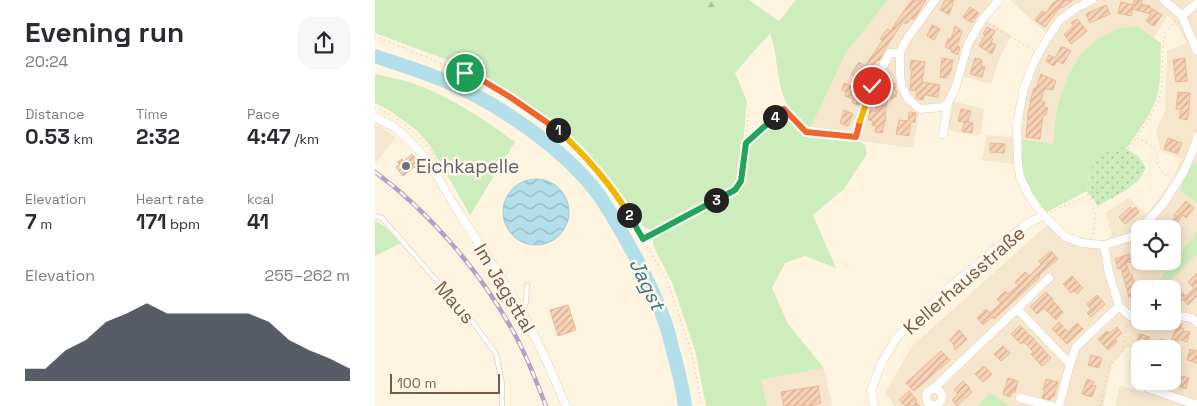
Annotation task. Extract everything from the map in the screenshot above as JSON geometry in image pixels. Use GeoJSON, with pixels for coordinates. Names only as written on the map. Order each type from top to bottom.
{"type":"FeatureCollection","features":[{"type":"Feature","properties":{"kind":"street"},"geometry":{"type":"LineString","coordinates":[[935,0],[905,40],[900,53],[900,76],[907,99],[920,109],[941,107],[949,103]]}},
{"type":"Feature","properties":{"kind":"street"},"geometry":{"type":"LineString","coordinates":[[943,134],[949,103],[968,44],[981,20],[999,0]]}},
{"type":"Feature","properties":{"kind":"street"},"geometry":{"type":"LineString","coordinates":[[1092,0],[1075,8],[1060,20],[1034,62],[1023,91],[1017,125],[1020,177],[1028,194],[1044,216],[1066,237],[1082,243],[1104,245],[1131,236],[1163,204],[1184,171],[1197,137]]}},
{"type":"Feature","properties":{"kind":"street"},"geometry":{"type":"LineString","coordinates":[[1164,0],[1182,16],[1197,51]]}},
{"type":"Feature","properties":{"kind":"street"},"geometry":{"type":"LineString","coordinates":[[1182,16],[1197,3]]}},
{"type":"Feature","properties":{"kind":"street"},"geometry":{"type":"LineString","coordinates":[[861,118],[872,86],[890,53],[900,53]]}},
{"type":"Feature","properties":{"kind":"street","name":"Im Jagsttal"},"geometry":{"type":"LineString","coordinates":[[375,117],[394,127],[422,154],[520,309],[542,351],[566,406]]}},
{"type":"Feature","properties":{"kind":"street","name":"Kellerhausstraße"},"geometry":{"type":"LineString","coordinates":[[874,406],[871,390],[881,364],[897,337],[958,280],[1024,226],[1044,216]]}},
{"type":"Feature","properties":{"kind":"street"},"geometry":{"type":"LineString","coordinates":[[1104,245],[1109,273],[1119,306],[1130,316]]}},
{"type":"Feature","properties":{"kind":"street"},"geometry":{"type":"LineString","coordinates":[[933,390],[1049,278]]}},
{"type":"Feature","properties":{"kind":"street"},"geometry":{"type":"LineString","coordinates":[[1059,406],[1076,347],[1119,306]]}},
{"type":"Feature","properties":{"kind":"street"},"geometry":{"type":"LineString","coordinates":[[1017,309],[1070,364]]}},
{"type":"Feature","properties":{"kind":"street"},"geometry":{"type":"LineString","coordinates":[[1181,316],[1192,318],[1197,323]]}},
{"type":"Feature","properties":{"kind":"street"},"geometry":{"type":"LineString","coordinates":[[1154,390],[1197,405]]}},
{"type":"Feature","properties":{"kind":"street"},"geometry":{"type":"LineString","coordinates":[[1020,398],[1052,406]]}},
{"type":"Feature","properties":{"kind":"lane","name":"Maus"},"geometry":{"type":"LineString","coordinates":[[375,216],[382,218],[473,322],[496,354],[501,383],[502,406]]}},
{"type":"Feature","properties":{"kind":"lane"},"geometry":{"type":"LineString","coordinates":[[520,309],[526,303],[527,285]]}},
{"type":"Feature","properties":{"kind":"path"},"geometry":{"type":"LineString","coordinates":[[1044,216],[1089,194],[1112,180],[1119,171],[1129,146],[1147,124],[1158,100],[1165,33],[1182,16]]}},
{"type":"Feature","properties":{"kind":"path"},"geometry":{"type":"LineString","coordinates":[[981,20],[1039,53]]}},
{"type":"Feature","properties":{"kind":"path"},"geometry":{"type":"LineString","coordinates":[[375,36],[485,82],[555,128],[589,160],[620,200],[667,280],[690,347],[701,406]]}},
{"type":"Feature","properties":{"kind":"path"},"geometry":{"type":"LineString","coordinates":[[746,143],[784,109],[806,132],[856,137],[861,118]]}},
{"type":"Feature","properties":{"kind":"path"},"geometry":{"type":"LineString","coordinates":[[643,239],[735,190],[741,181],[749,110]]}},
{"type":"Feature","properties":{"kind":"path"},"geometry":{"type":"LineString","coordinates":[[1136,138],[1152,146],[1156,153],[1159,169],[1177,182]]}},
{"type":"Feature","properties":{"kind":"path"},"geometry":{"type":"LineString","coordinates":[[1089,194],[1095,214],[1094,244]]}},
{"type":"Feature","properties":{"kind":"path"},"geometry":{"type":"LineString","coordinates":[[1100,406],[1110,365],[1122,352],[1130,316]]}},
{"type":"Feature","properties":{"kind":"shaded area"},"geometry":{"type":"Polygon","coordinates":[[[888,0],[1003,0],[985,20],[1011,35],[999,60],[991,84],[962,76],[953,101],[984,109],[981,134],[976,136],[947,130],[950,105],[919,113],[913,148],[859,141],[852,136],[811,127],[846,53],[888,0]]]}},
{"type":"Feature","properties":{"kind":"shaded area"},"geometry":{"type":"Polygon","coordinates":[[[1010,0],[1197,0],[1197,165],[1192,163],[1179,189],[1197,203],[1197,231],[1181,252],[1181,220],[1131,220],[1131,270],[1167,270],[1159,280],[1131,280],[1131,330],[1181,330],[1181,280],[1172,280],[1197,254],[1197,406],[1115,406],[1120,385],[1144,393],[1145,390],[1181,390],[1181,340],[1131,340],[1131,348],[1127,347],[1112,365],[1103,406],[1010,406],[990,394],[978,406],[895,406],[885,393],[912,346],[1047,225],[1070,243],[1100,248],[1112,235],[1105,213],[1129,198],[1146,214],[1170,183],[1182,159],[1161,151],[1156,131],[1165,110],[1167,51],[1187,43],[1179,28],[1168,15],[1154,38],[1138,27],[1055,120],[1053,144],[1021,165],[982,160],[987,135],[1012,137],[1019,91],[1047,34],[1010,0]]]}},
{"type":"Feature","properties":{"kind":"shaded area"},"geometry":{"type":"Polygon","coordinates":[[[375,123],[396,137],[375,164],[375,123]]]}},
{"type":"Feature","properties":{"kind":"shaded area"},"geometry":{"type":"Polygon","coordinates":[[[824,368],[832,406],[767,406],[761,380],[824,368]]]}},
{"type":"Feature","properties":{"kind":"green space"},"geometry":{"type":"Polygon","coordinates":[[[375,0],[692,0],[701,8],[716,7],[725,0],[749,0],[779,21],[796,0],[888,0],[846,53],[811,127],[808,129],[792,111],[784,98],[770,34],[735,73],[747,101],[740,179],[734,187],[656,229],[649,230],[642,225],[628,203],[593,162],[557,128],[532,108],[484,76],[453,62],[375,33],[375,0]]]}},
{"type":"Feature","properties":{"kind":"green space"},"geometry":{"type":"Polygon","coordinates":[[[692,0],[725,0],[716,7],[700,8],[692,0]]]}},
{"type":"Feature","properties":{"kind":"green space"},"geometry":{"type":"Polygon","coordinates":[[[1137,26],[1161,43],[1159,88],[1152,108],[1126,149],[1124,147],[1089,176],[1087,191],[1045,213],[1033,196],[1024,177],[1020,139],[1053,144],[1055,120],[1060,98],[1069,74],[1081,54],[1100,37],[1121,28],[1137,26]]]}},
{"type":"Feature","properties":{"kind":"green space"},"geometry":{"type":"Polygon","coordinates":[[[375,74],[409,82],[437,93],[477,116],[515,142],[470,215],[429,144],[415,129],[389,110],[375,103],[375,74]]]}},
{"type":"Feature","properties":{"kind":"green space"},"geometry":{"type":"Polygon","coordinates":[[[783,113],[788,114],[808,134],[859,141],[865,145],[867,154],[844,189],[813,215],[836,268],[805,256],[785,263],[772,288],[788,324],[824,368],[761,380],[767,406],[706,406],[695,350],[673,285],[653,245],[653,238],[738,190],[744,182],[748,144],[783,113]]]}},
{"type":"Feature","properties":{"kind":"green space"},"geometry":{"type":"Polygon","coordinates":[[[1124,147],[1138,156],[1146,168],[1139,180],[1098,206],[1087,191],[1093,167],[1101,156],[1124,147]]]}},
{"type":"Feature","properties":{"kind":"green space"},"geometry":{"type":"Polygon","coordinates":[[[1192,163],[1197,165],[1197,203],[1179,190],[1192,163]]]}},
{"type":"Feature","properties":{"kind":"green space"},"geometry":{"type":"Polygon","coordinates":[[[375,221],[384,226],[401,243],[375,256],[375,221]]]}},
{"type":"Feature","properties":{"kind":"green space"},"geometry":{"type":"Polygon","coordinates":[[[1197,231],[1197,254],[1172,280],[1159,280],[1167,270],[1181,270],[1181,252],[1197,231]]]}},
{"type":"Feature","properties":{"kind":"green space"},"geometry":{"type":"Polygon","coordinates":[[[990,393],[1010,406],[978,406],[990,393]]]}},
{"type":"Feature","properties":{"kind":"water"},"geometry":{"type":"Polygon","coordinates":[[[529,179],[543,179],[555,184],[564,193],[569,205],[567,225],[560,236],[543,245],[529,245],[517,240],[508,231],[503,219],[503,205],[508,193],[517,184],[529,179]]]}},
{"type":"Feature","properties":{"kind":"building"},"geometry":{"type":"Polygon","coordinates":[[[912,0],[926,0],[914,20],[911,18],[906,24],[903,22],[879,61],[873,65],[862,82],[851,74],[859,62],[865,66],[882,41],[880,39],[887,29],[891,31],[912,0]]]}},
{"type":"Feature","properties":{"kind":"building"},"geometry":{"type":"Polygon","coordinates":[[[945,0],[954,0],[949,14],[940,10],[945,0]]]}},
{"type":"Feature","properties":{"kind":"building"},"geometry":{"type":"Polygon","coordinates":[[[1056,0],[1073,0],[1062,8],[1061,6],[1045,27],[1035,20],[1042,11],[1046,13],[1056,0]]]}},
{"type":"Feature","properties":{"kind":"building"},"geometry":{"type":"Polygon","coordinates":[[[1134,0],[1142,0],[1141,4],[1150,6],[1162,15],[1154,26],[1146,21],[1151,14],[1132,9],[1134,0]]]}},
{"type":"Feature","properties":{"kind":"building"},"geometry":{"type":"Polygon","coordinates":[[[1121,2],[1133,5],[1131,16],[1118,13],[1121,2]]]}},
{"type":"Feature","properties":{"kind":"building"},"geometry":{"type":"Polygon","coordinates":[[[1106,5],[1110,14],[1090,23],[1086,14],[1106,5]]]}},
{"type":"Feature","properties":{"kind":"building"},"geometry":{"type":"Polygon","coordinates":[[[970,7],[979,13],[972,23],[963,17],[970,7]]]}},
{"type":"Feature","properties":{"kind":"building"},"geometry":{"type":"Polygon","coordinates":[[[1077,19],[1087,31],[1071,44],[1064,34],[1074,26],[1071,23],[1077,19]]]}},
{"type":"Feature","properties":{"kind":"building"},"geometry":{"type":"Polygon","coordinates":[[[932,25],[940,29],[934,40],[927,36],[932,25]]]}},
{"type":"Feature","properties":{"kind":"building"},"geometry":{"type":"Polygon","coordinates":[[[955,26],[962,31],[957,46],[960,47],[958,55],[945,47],[948,38],[951,39],[955,26]]]}},
{"type":"Feature","properties":{"kind":"building"},"geometry":{"type":"Polygon","coordinates":[[[987,27],[995,31],[991,38],[993,39],[991,42],[996,45],[992,54],[979,46],[987,27]]]}},
{"type":"Feature","properties":{"kind":"building"},"geometry":{"type":"Polygon","coordinates":[[[1061,47],[1071,51],[1063,64],[1057,61],[1054,66],[1046,61],[1049,55],[1055,58],[1061,47]]]}},
{"type":"Feature","properties":{"kind":"building"},"geometry":{"type":"Polygon","coordinates":[[[942,58],[953,60],[951,71],[947,78],[940,77],[942,58]]]}},
{"type":"Feature","properties":{"kind":"building"},"geometry":{"type":"Polygon","coordinates":[[[975,58],[982,60],[981,66],[985,67],[982,77],[970,74],[975,58]]]}},
{"type":"Feature","properties":{"kind":"building"},"geometry":{"type":"Polygon","coordinates":[[[1185,58],[1187,81],[1176,82],[1173,60],[1185,58]]]}},
{"type":"Feature","properties":{"kind":"building"},"geometry":{"type":"Polygon","coordinates":[[[911,60],[925,62],[922,82],[940,85],[938,97],[924,95],[923,100],[916,98],[917,91],[910,90],[911,60]]]}},
{"type":"Feature","properties":{"kind":"building"},"geometry":{"type":"Polygon","coordinates":[[[1041,74],[1056,81],[1053,90],[1044,89],[1041,101],[1045,102],[1044,107],[1048,108],[1046,115],[1043,115],[1040,139],[1026,137],[1031,99],[1041,74]]]}},
{"type":"Feature","properties":{"kind":"building"},"geometry":{"type":"Polygon","coordinates":[[[888,82],[896,84],[896,97],[893,96],[893,99],[888,98],[882,133],[875,132],[876,126],[872,125],[873,121],[868,120],[870,110],[876,111],[879,96],[881,95],[877,93],[879,86],[887,88],[888,82]]]}},
{"type":"Feature","properties":{"kind":"building"},"geometry":{"type":"Polygon","coordinates":[[[844,83],[860,90],[858,96],[862,97],[859,105],[852,103],[853,99],[845,96],[846,92],[842,90],[844,83]]]}},
{"type":"Feature","properties":{"kind":"building"},"geometry":{"type":"Polygon","coordinates":[[[1178,92],[1190,93],[1187,120],[1179,118],[1181,109],[1176,109],[1178,92]]]}},
{"type":"Feature","properties":{"kind":"building"},"geometry":{"type":"Polygon","coordinates":[[[961,109],[971,111],[968,122],[973,123],[972,133],[962,131],[964,122],[958,121],[961,109]]]}},
{"type":"Feature","properties":{"kind":"building"},"geometry":{"type":"Polygon","coordinates":[[[844,110],[853,114],[848,126],[840,123],[844,110]]]}},
{"type":"Feature","properties":{"kind":"building"},"geometry":{"type":"Polygon","coordinates":[[[909,112],[916,113],[915,122],[911,122],[909,136],[896,134],[899,120],[908,121],[909,112]]]}},
{"type":"Feature","properties":{"kind":"building"},"geometry":{"type":"Polygon","coordinates":[[[1168,138],[1182,143],[1178,154],[1164,149],[1168,138]]]}},
{"type":"Feature","properties":{"kind":"building"},"geometry":{"type":"Polygon","coordinates":[[[990,143],[1005,144],[1004,153],[990,152],[990,143]]]}},
{"type":"Feature","properties":{"kind":"building","name":"Eichkapelle"},"geometry":{"type":"Polygon","coordinates":[[[412,154],[419,163],[403,176],[396,167],[399,164],[397,162],[402,159],[404,161],[412,154]]]}},
{"type":"Feature","properties":{"kind":"building"},"geometry":{"type":"Polygon","coordinates":[[[1186,201],[1194,208],[1186,218],[1183,215],[1179,220],[1172,220],[1175,217],[1174,215],[1186,201]]]}},
{"type":"Feature","properties":{"kind":"building"},"geometry":{"type":"Polygon","coordinates":[[[1130,207],[1132,210],[1135,207],[1139,212],[1125,224],[1119,217],[1130,207]]]}},
{"type":"Feature","properties":{"kind":"building"},"geometry":{"type":"Polygon","coordinates":[[[1051,251],[1058,259],[994,319],[992,317],[983,325],[977,318],[986,309],[990,313],[1001,303],[997,299],[1005,291],[1008,294],[1019,285],[1015,282],[1025,272],[1029,276],[1041,264],[1039,261],[1051,251]]]}},
{"type":"Feature","properties":{"kind":"building"},"geometry":{"type":"Polygon","coordinates":[[[1129,254],[1131,262],[1126,263],[1134,280],[1131,280],[1131,297],[1129,297],[1121,268],[1118,269],[1115,259],[1129,254]]]}},
{"type":"Feature","properties":{"kind":"building"},"geometry":{"type":"Polygon","coordinates":[[[1197,273],[1197,296],[1188,305],[1183,299],[1181,301],[1181,292],[1186,296],[1194,288],[1188,282],[1197,273]]]}},
{"type":"Feature","properties":{"kind":"building"},"geometry":{"type":"Polygon","coordinates":[[[1072,276],[1083,288],[1077,294],[1074,291],[1071,293],[1063,284],[1072,276]]]}},
{"type":"Feature","properties":{"kind":"building"},"geometry":{"type":"Polygon","coordinates":[[[1046,292],[1063,312],[1056,320],[1044,308],[1037,314],[1030,307],[1046,292]]]}},
{"type":"Feature","properties":{"kind":"building"},"geometry":{"type":"Polygon","coordinates":[[[1097,295],[1105,304],[1091,317],[1087,313],[1091,309],[1087,304],[1097,295]]]}},
{"type":"Feature","properties":{"kind":"building"},"geometry":{"type":"Polygon","coordinates":[[[568,305],[576,330],[558,336],[550,310],[568,305]]]}},
{"type":"Feature","properties":{"kind":"building"},"geometry":{"type":"Polygon","coordinates":[[[1059,322],[1068,332],[1077,323],[1083,329],[1067,344],[1052,329],[1059,322]]]}},
{"type":"Feature","properties":{"kind":"building"},"geometry":{"type":"Polygon","coordinates":[[[1020,325],[1051,358],[1042,366],[1031,354],[1033,352],[1024,342],[1021,344],[1011,334],[1020,325]]]}},
{"type":"Feature","properties":{"kind":"building"},"geometry":{"type":"Polygon","coordinates":[[[1117,327],[1122,333],[1115,339],[1117,342],[1108,350],[1098,339],[1107,331],[1110,333],[1117,327]]]}},
{"type":"Feature","properties":{"kind":"building"},"geometry":{"type":"Polygon","coordinates":[[[1181,328],[1184,329],[1183,331],[1190,332],[1187,342],[1178,339],[1172,340],[1175,330],[1181,330],[1181,328]]]}},
{"type":"Feature","properties":{"kind":"building"},"geometry":{"type":"Polygon","coordinates":[[[959,330],[967,339],[955,350],[950,340],[959,330]]]}},
{"type":"Feature","properties":{"kind":"building"},"geometry":{"type":"Polygon","coordinates":[[[1139,334],[1150,337],[1149,340],[1137,340],[1139,334]]]}},
{"type":"Feature","properties":{"kind":"building"},"geometry":{"type":"Polygon","coordinates":[[[1003,346],[1010,353],[1001,361],[994,354],[1003,346]]]}},
{"type":"Feature","properties":{"kind":"building"},"geometry":{"type":"Polygon","coordinates":[[[1190,349],[1197,351],[1196,363],[1187,360],[1190,349]]]}},
{"type":"Feature","properties":{"kind":"building"},"geometry":{"type":"Polygon","coordinates":[[[941,351],[950,360],[914,391],[906,383],[941,351]]]}},
{"type":"Feature","properties":{"kind":"building"},"geometry":{"type":"Polygon","coordinates":[[[1091,355],[1102,358],[1099,368],[1088,365],[1091,355]]]}},
{"type":"Feature","properties":{"kind":"building"},"geometry":{"type":"Polygon","coordinates":[[[984,366],[992,374],[983,382],[975,374],[984,366]]]}},
{"type":"Feature","properties":{"kind":"building"},"geometry":{"type":"Polygon","coordinates":[[[1181,376],[1189,378],[1186,389],[1181,387],[1181,376]]]}},
{"type":"Feature","properties":{"kind":"building"},"geometry":{"type":"Polygon","coordinates":[[[1008,378],[1018,381],[1015,392],[1010,397],[1003,394],[1008,378]]]}},
{"type":"Feature","properties":{"kind":"building"},"geometry":{"type":"Polygon","coordinates":[[[1046,379],[1058,382],[1054,397],[1052,396],[1050,400],[1042,398],[1046,379]]]}},
{"type":"Feature","properties":{"kind":"building"},"geometry":{"type":"Polygon","coordinates":[[[1087,379],[1094,382],[1092,385],[1096,386],[1092,397],[1082,394],[1087,379]]]}},
{"type":"Feature","properties":{"kind":"building"},"geometry":{"type":"Polygon","coordinates":[[[963,381],[972,392],[957,406],[952,400],[958,394],[954,390],[963,381]]]}},
{"type":"Feature","properties":{"kind":"building"},"geometry":{"type":"Polygon","coordinates":[[[818,386],[821,403],[810,406],[784,406],[781,392],[818,386]]]}},
{"type":"Feature","properties":{"kind":"building"},"geometry":{"type":"Polygon","coordinates":[[[909,391],[920,406],[905,406],[899,400],[909,391]]]}},
{"type":"Feature","properties":{"kind":"waterway","name":"Jagst"},"geometry":{"type":"LineString","coordinates":[[375,56],[443,80],[485,101],[528,128],[567,160],[584,177],[613,216],[657,300],[669,336],[685,406]]}},
{"type":"Feature","properties":{"kind":"railway"},"geometry":{"type":"LineString","coordinates":[[375,172],[435,225],[487,289],[519,342],[546,406]]}},
{"type":"Feature","properties":{"kind":"place","name":"Eichkapelle"},"geometry":{"type":"Point","coordinates":[406,166]}},
{"type":"Feature","properties":{"kind":"route"},"geometry":{"type":"LineString","coordinates":[[465,73],[510,97],[565,136],[589,160],[620,200],[643,239],[735,190],[741,181],[746,143],[784,109],[806,132],[856,137],[872,86]]}}]}
